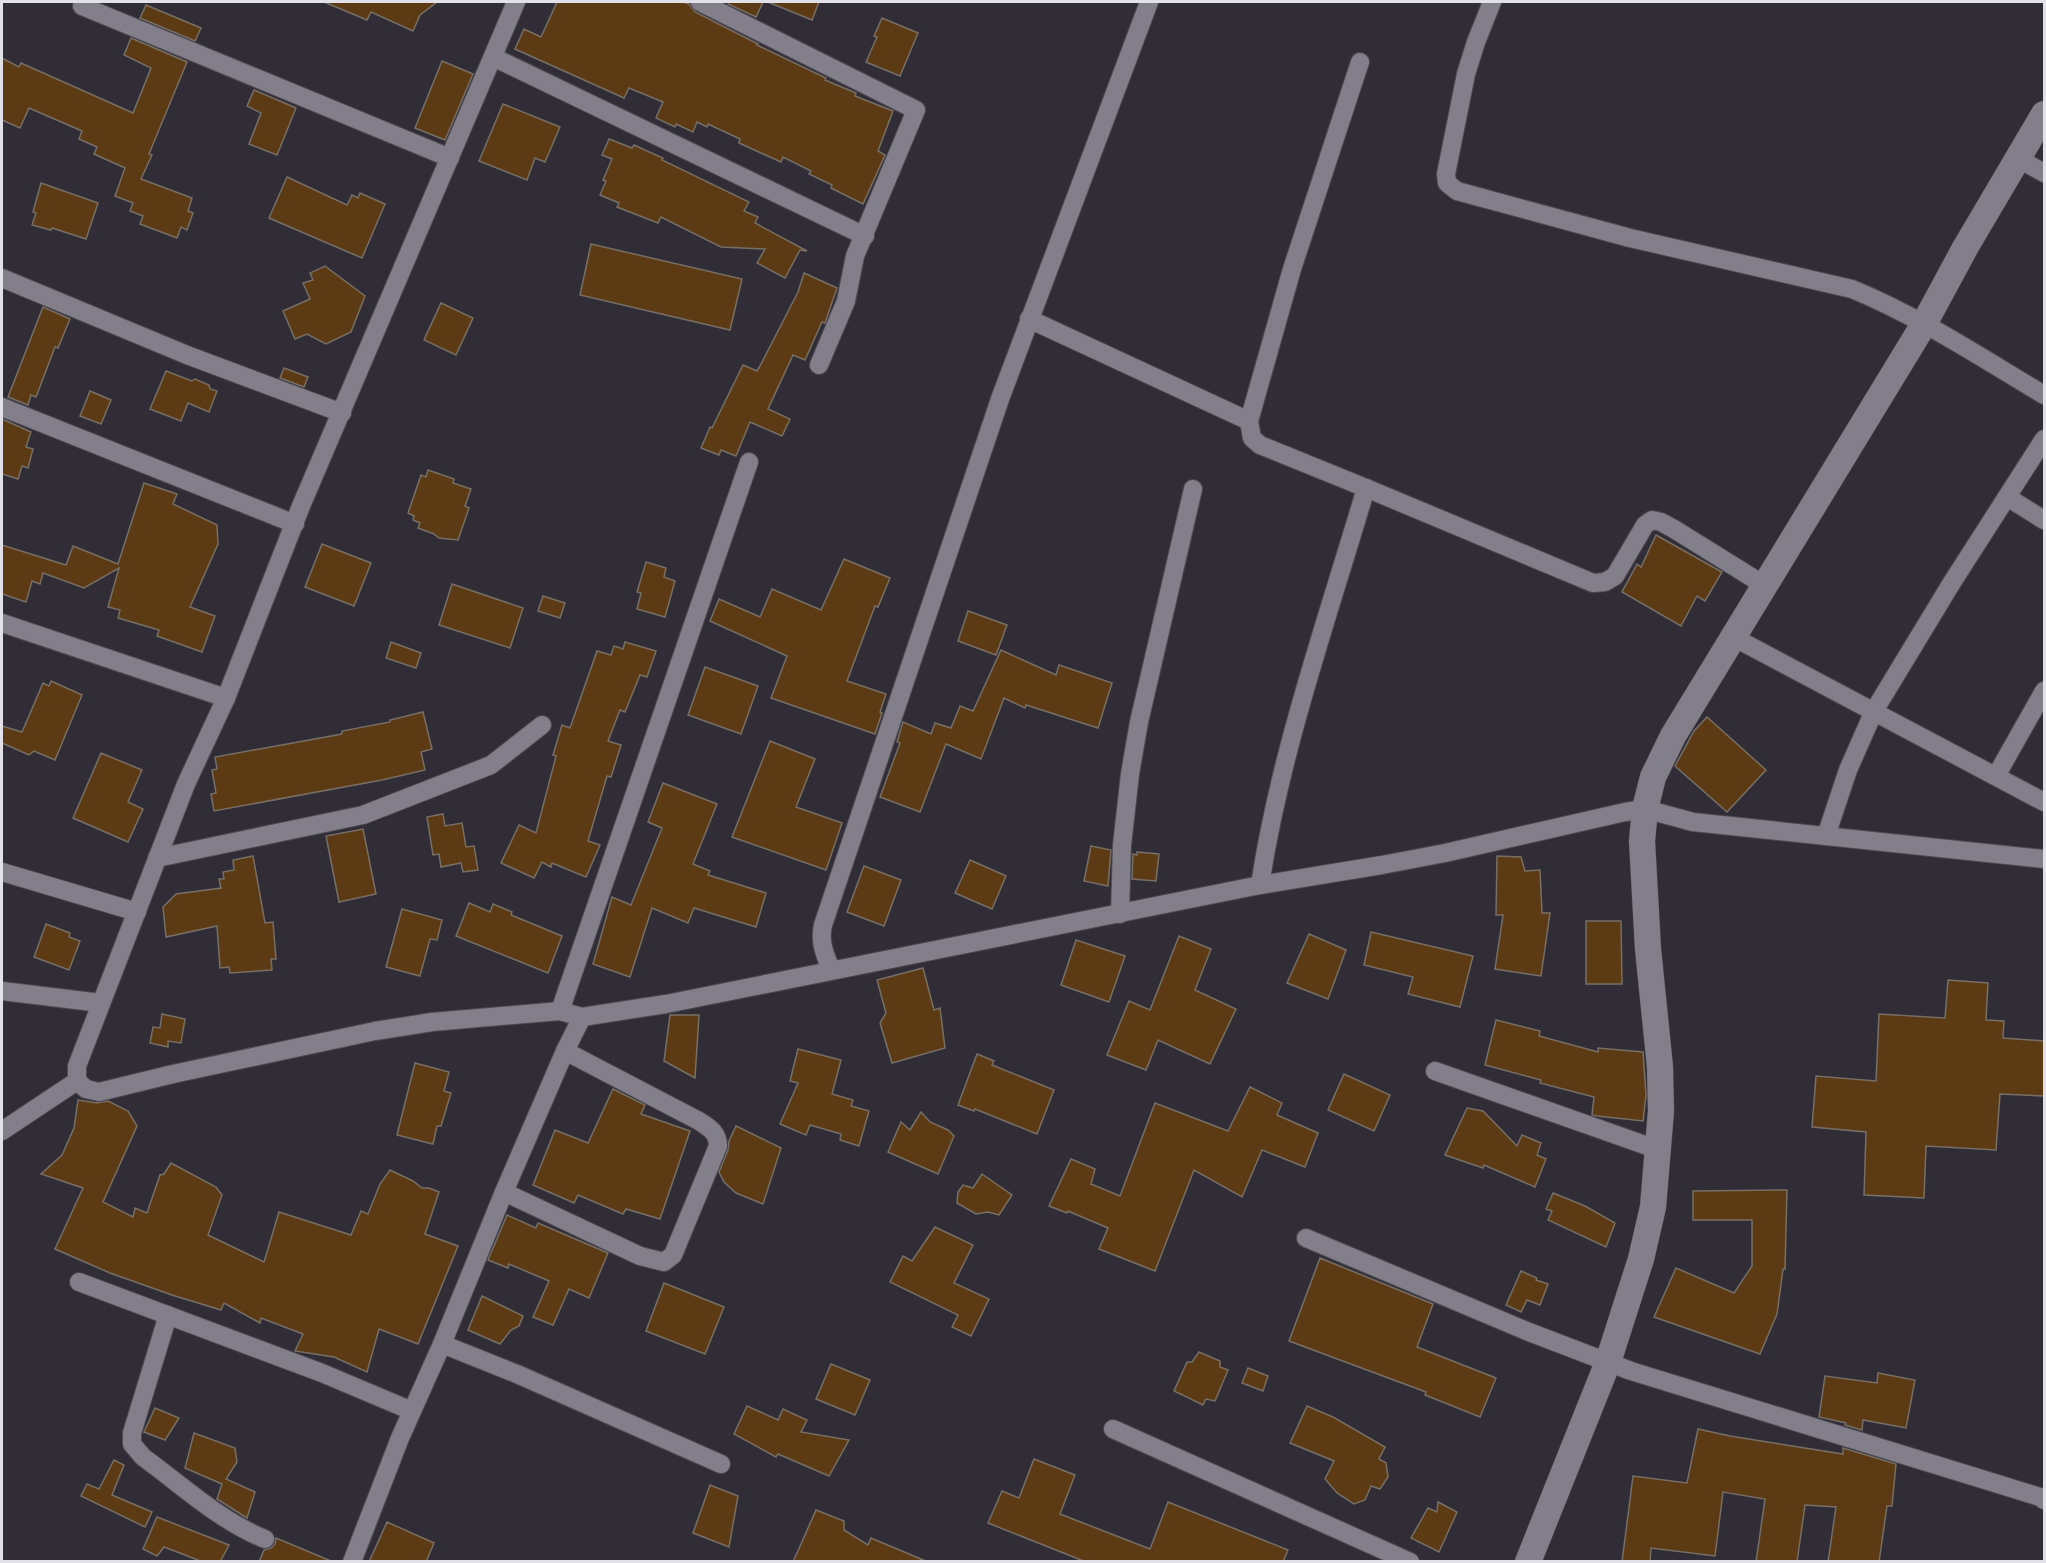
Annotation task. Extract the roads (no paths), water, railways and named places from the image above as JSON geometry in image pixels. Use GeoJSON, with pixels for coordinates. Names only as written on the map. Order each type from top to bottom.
{"type":"FeatureCollection","features":[{"type":"Feature","properties":{"kind":"main road"},"geometry":{"type":"LineString","coordinates":[[1528,1562],[1608,1362],[1648,1235],[1653,1207],[1659,1150],[1660,1067],[1645,904],[1642,842],[1645,809],[1653,777],[1662,756],[1923,324],[2044,114]]}},
{"type":"Feature","properties":{"kind":"street"},"geometry":{"type":"LineString","coordinates":[[84,2],[82,6],[450,158]]}},
{"type":"Feature","properties":{"kind":"street"},"geometry":{"type":"LineString","coordinates":[[516,2],[295,524],[226,698],[186,784],[77,1065],[77,1081],[86,1089],[99,1092],[375,1030],[432,1022],[560,1011],[582,1017],[666,1004],[1260,885],[1413,859],[1645,809],[1693,822],[2044,859]]}},
{"type":"Feature","properties":{"kind":"street"},"geometry":{"type":"LineString","coordinates":[[700,2],[916,110],[855,256],[846,301],[819,365]]}},
{"type":"Feature","properties":{"kind":"street"},"geometry":{"type":"LineString","coordinates":[[831,970],[820,938],[823,925],[875,777],[961,512],[1029,319],[1149,2]]}},
{"type":"Feature","properties":{"kind":"street"},"geometry":{"type":"LineString","coordinates":[[1492,2],[1466,74],[1446,174],[1447,183],[1457,191],[1630,238],[1852,289],[1923,324],[2044,395]]}},
{"type":"Feature","properties":{"kind":"street"},"geometry":{"type":"LineString","coordinates":[[493,57],[865,236]]}},
{"type":"Feature","properties":{"kind":"street"},"geometry":{"type":"LineString","coordinates":[[1360,62],[1292,269],[1249,421],[1252,438],[1260,444],[1593,583],[1605,582],[1615,576],[1645,525],[1652,520],[1674,529],[1764,585]]}},
{"type":"Feature","properties":{"kind":"street"},"geometry":{"type":"LineString","coordinates":[[2019,159],[2044,173]]}},
{"type":"Feature","properties":{"kind":"street"},"geometry":{"type":"LineString","coordinates":[[2,278],[187,355],[342,413]]}},
{"type":"Feature","properties":{"kind":"street"},"geometry":{"type":"LineString","coordinates":[[1029,319],[1249,421]]}},
{"type":"Feature","properties":{"kind":"street"},"geometry":{"type":"LineString","coordinates":[[2,406],[295,524]]}},
{"type":"Feature","properties":{"kind":"street"},"geometry":{"type":"LineString","coordinates":[[1826,836],[1848,770],[1874,711],[1951,584],[2044,439]]}},
{"type":"Feature","properties":{"kind":"street"},"geometry":{"type":"LineString","coordinates":[[560,1011],[749,462]]}},
{"type":"Feature","properties":{"kind":"street"},"geometry":{"type":"LineString","coordinates":[[1260,885],[1276,802],[1295,727],[1366,488]]}},
{"type":"Feature","properties":{"kind":"street"},"geometry":{"type":"LineString","coordinates":[[1120,914],[1122,845],[1139,722],[1193,489]]}},
{"type":"Feature","properties":{"kind":"street"},"geometry":{"type":"LineString","coordinates":[[2007,497],[2044,520]]}},
{"type":"Feature","properties":{"kind":"street"},"geometry":{"type":"LineString","coordinates":[[2,623],[226,698]]}},
{"type":"Feature","properties":{"kind":"street"},"geometry":{"type":"LineString","coordinates":[[1733,637],[2044,802]]}},
{"type":"Feature","properties":{"kind":"street"},"geometry":{"type":"LineString","coordinates":[[1996,776],[2044,692]]}},
{"type":"Feature","properties":{"kind":"street"},"geometry":{"type":"LineString","coordinates":[[157,858],[363,815],[492,765],[542,725]]}},
{"type":"Feature","properties":{"kind":"street"},"geometry":{"type":"LineString","coordinates":[[2,872],[137,912]]}},
{"type":"Feature","properties":{"kind":"street"},"geometry":{"type":"LineString","coordinates":[[2,991],[101,1003]]}},
{"type":"Feature","properties":{"kind":"street"},"geometry":{"type":"LineString","coordinates":[[352,1562],[412,1411],[504,1192],[582,1017]]}},
{"type":"Feature","properties":{"kind":"street"},"geometry":{"type":"LineString","coordinates":[[504,1192],[640,1256],[664,1262],[673,1255],[718,1146],[718,1138],[712,1130],[699,1121],[565,1051]]}},
{"type":"Feature","properties":{"kind":"street"},"geometry":{"type":"LineString","coordinates":[[1435,1071],[1659,1150]]}},
{"type":"Feature","properties":{"kind":"street"},"geometry":{"type":"LineString","coordinates":[[2,1131],[77,1081]]}},
{"type":"Feature","properties":{"kind":"street"},"geometry":{"type":"LineString","coordinates":[[1306,1238],[1529,1332],[1664,1382],[2044,1500]]}},
{"type":"Feature","properties":{"kind":"street"},"geometry":{"type":"LineString","coordinates":[[79,1282],[322,1374],[412,1411]]}},
{"type":"Feature","properties":{"kind":"street"},"geometry":{"type":"LineString","coordinates":[[168,1315],[132,1433],[132,1444],[143,1457],[223,1518],[265,1539]]}},
{"type":"Feature","properties":{"kind":"street"},"geometry":{"type":"LineString","coordinates":[[442,1344],[518,1374],[721,1464]]}},
{"type":"Feature","properties":{"kind":"street"},"geometry":{"type":"LineString","coordinates":[[1113,1429],[1410,1562]]}}]}
